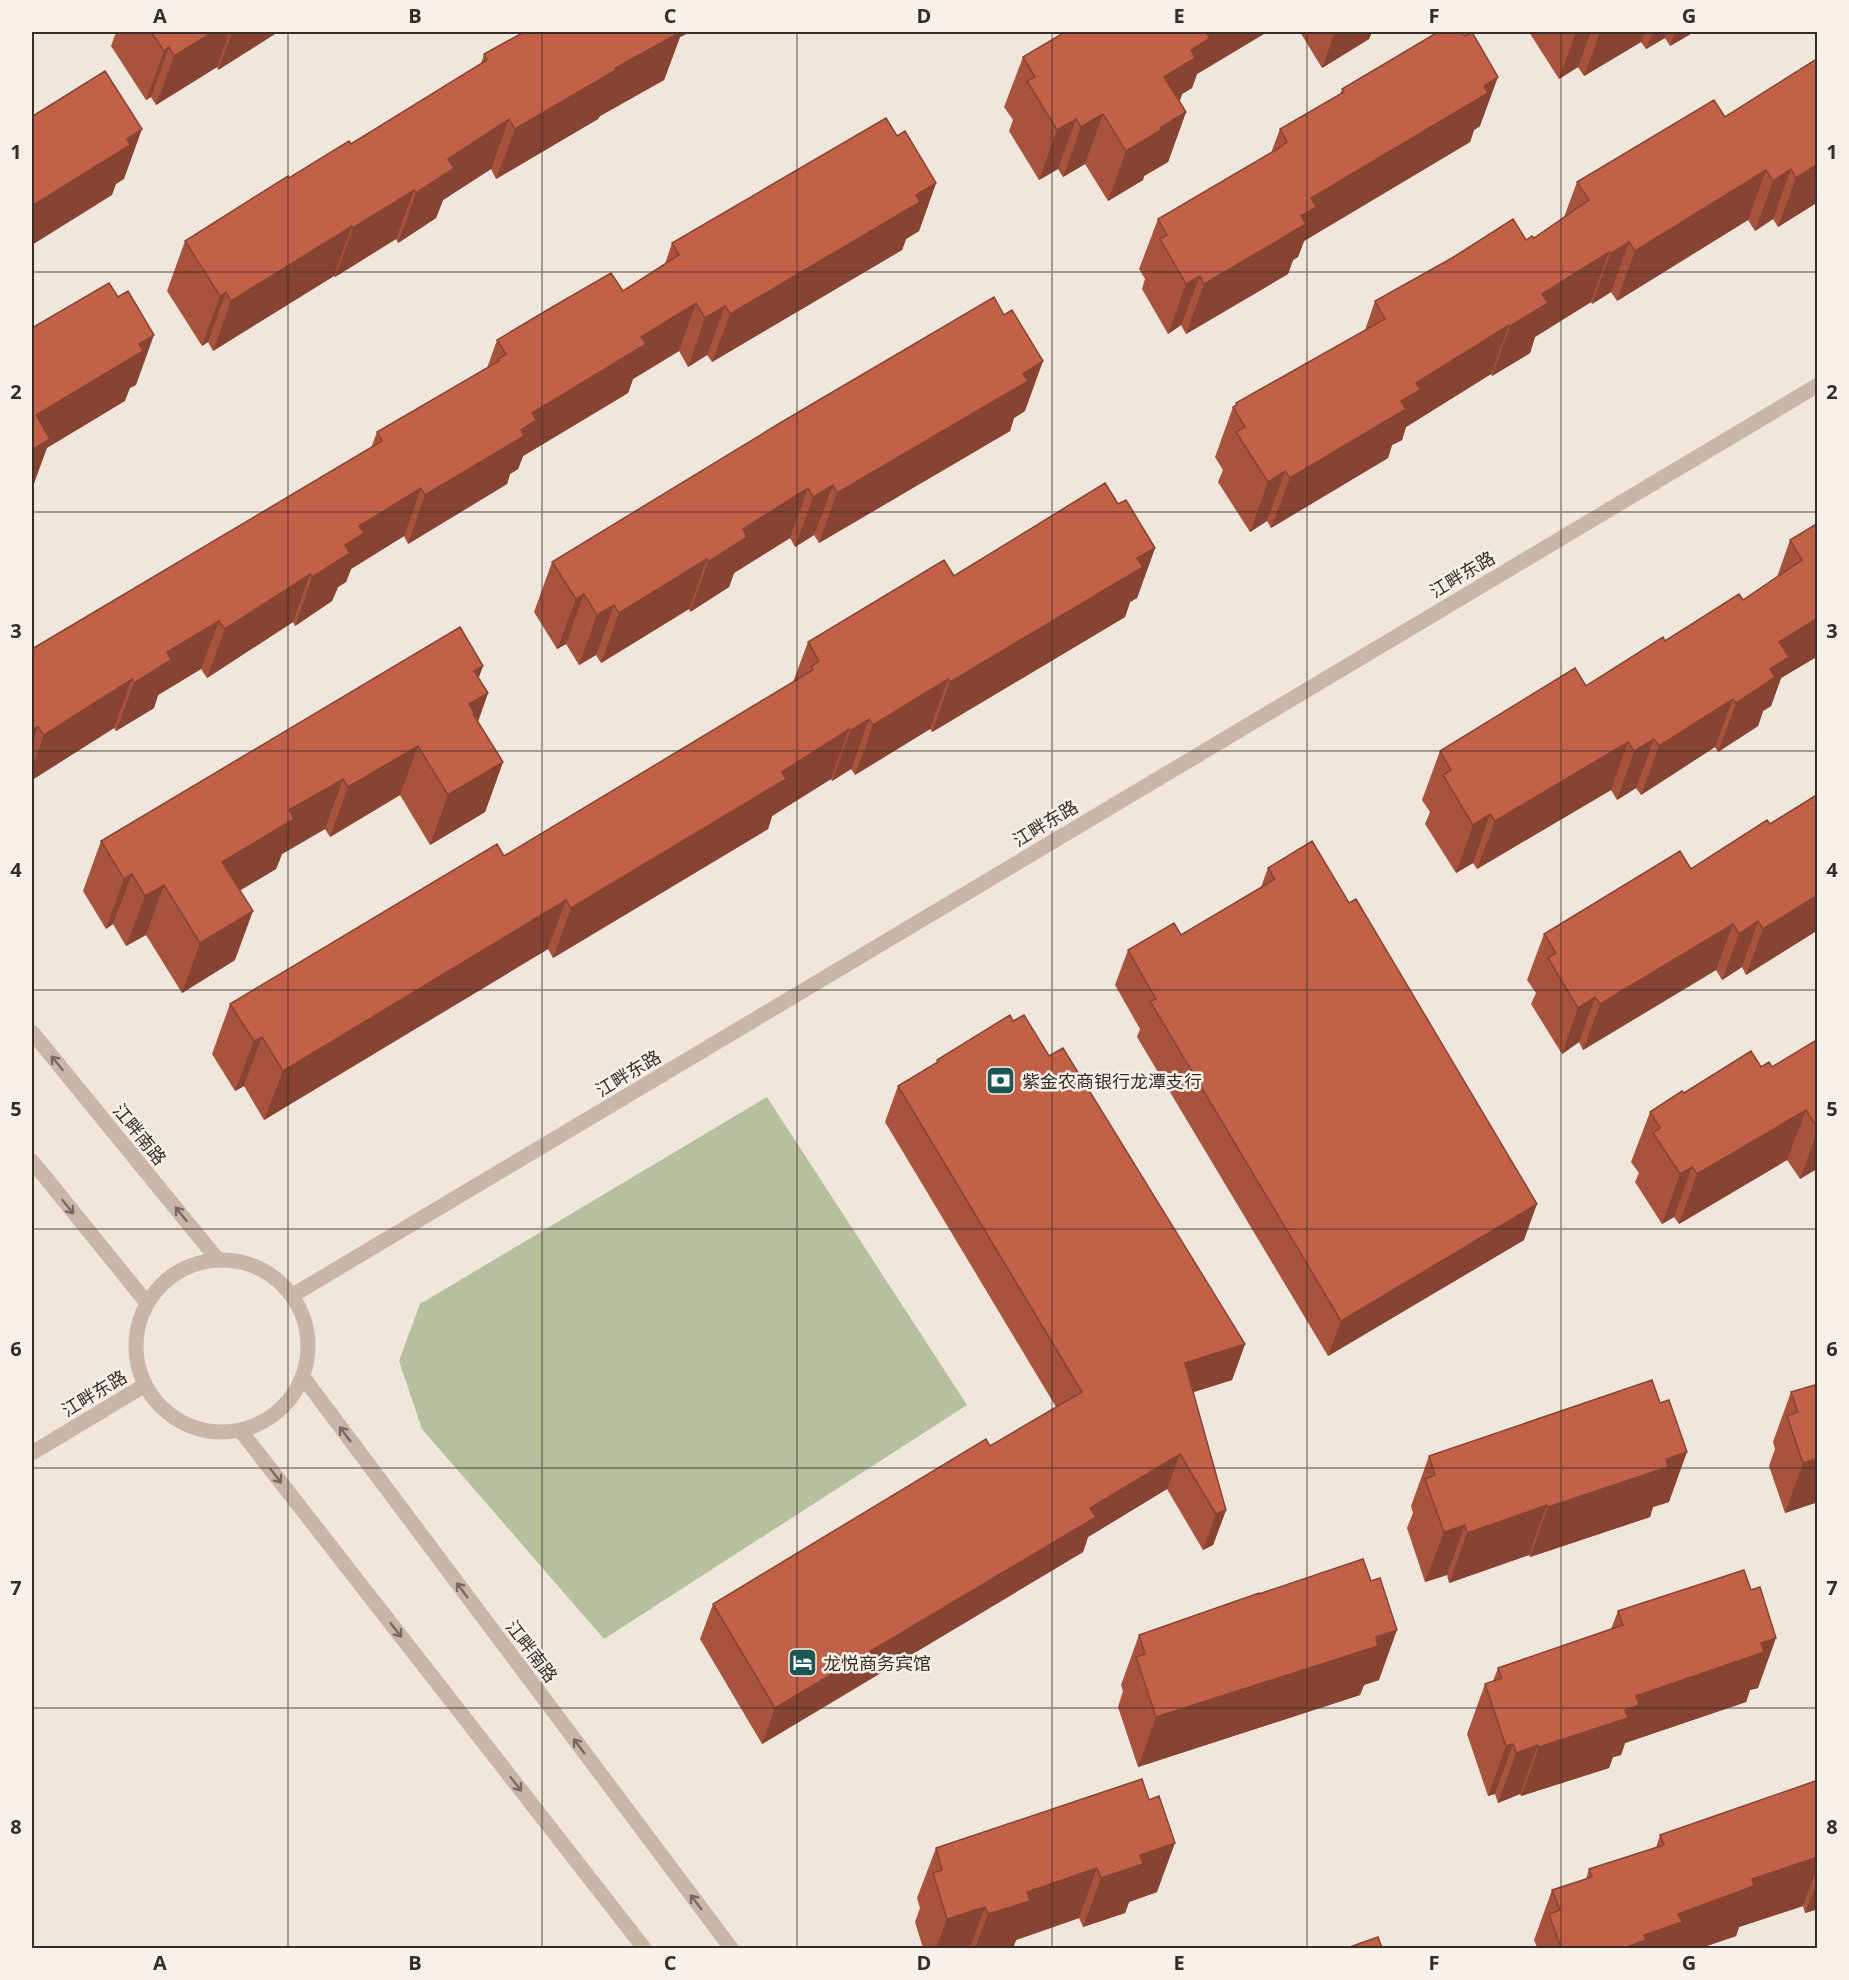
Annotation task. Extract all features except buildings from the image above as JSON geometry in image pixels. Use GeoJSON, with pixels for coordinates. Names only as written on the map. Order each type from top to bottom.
{"type":"FeatureCollection","features":[{"type":"Feature","properties":{"kind":"street","name":"江畔东路"},"geometry":{"type":"LineString","coordinates":[[293,1295],[1818,385]]}},
{"type":"Feature","properties":{"kind":"street","name":"江畔南路"},"geometry":{"type":"LineString","coordinates":[[32,1032],[218,1260]]}},
{"type":"Feature","properties":{"kind":"street"},"geometry":{"type":"LineString","coordinates":[[32,1161],[147,1303]]}},
{"type":"Feature","properties":{"kind":"street"},"geometry":{"type":"LineString","coordinates":[[218,1260],[246,1263],[272,1275],[293,1295],[305,1321],[309,1350],[303,1377],[288,1402],[267,1420],[240,1430],[212,1432],[184,1424],[161,1407],[145,1385],[136,1358],[137,1329],[147,1303],[165,1281],[189,1266],[218,1260]]}},
{"type":"Feature","properties":{"kind":"street","name":"江畔南路"},"geometry":{"type":"LineString","coordinates":[[303,1377],[731,1948]]}},
{"type":"Feature","properties":{"kind":"street","name":"江畔东路"},"geometry":{"type":"LineString","coordinates":[[32,1453],[145,1385]]}},
{"type":"Feature","properties":{"kind":"street"},"geometry":{"type":"LineString","coordinates":[[240,1430],[644,1948]]}},
{"type":"Feature","properties":{"kind":"green space"},"geometry":{"type":"Polygon","coordinates":[[[767,1097],[967,1405],[604,1639],[422,1429],[399,1361],[420,1304],[767,1097]]]}},
{"type":"Feature","properties":{"kind":"place","name":"紫金农商银行龙潭支行"},"geometry":{"type":"Point","coordinates":[1001,1081]}},
{"type":"Feature","properties":{"kind":"place","name":"龙悦商务宾馆"},"geometry":{"type":"Point","coordinates":[802,1663]}}]}
